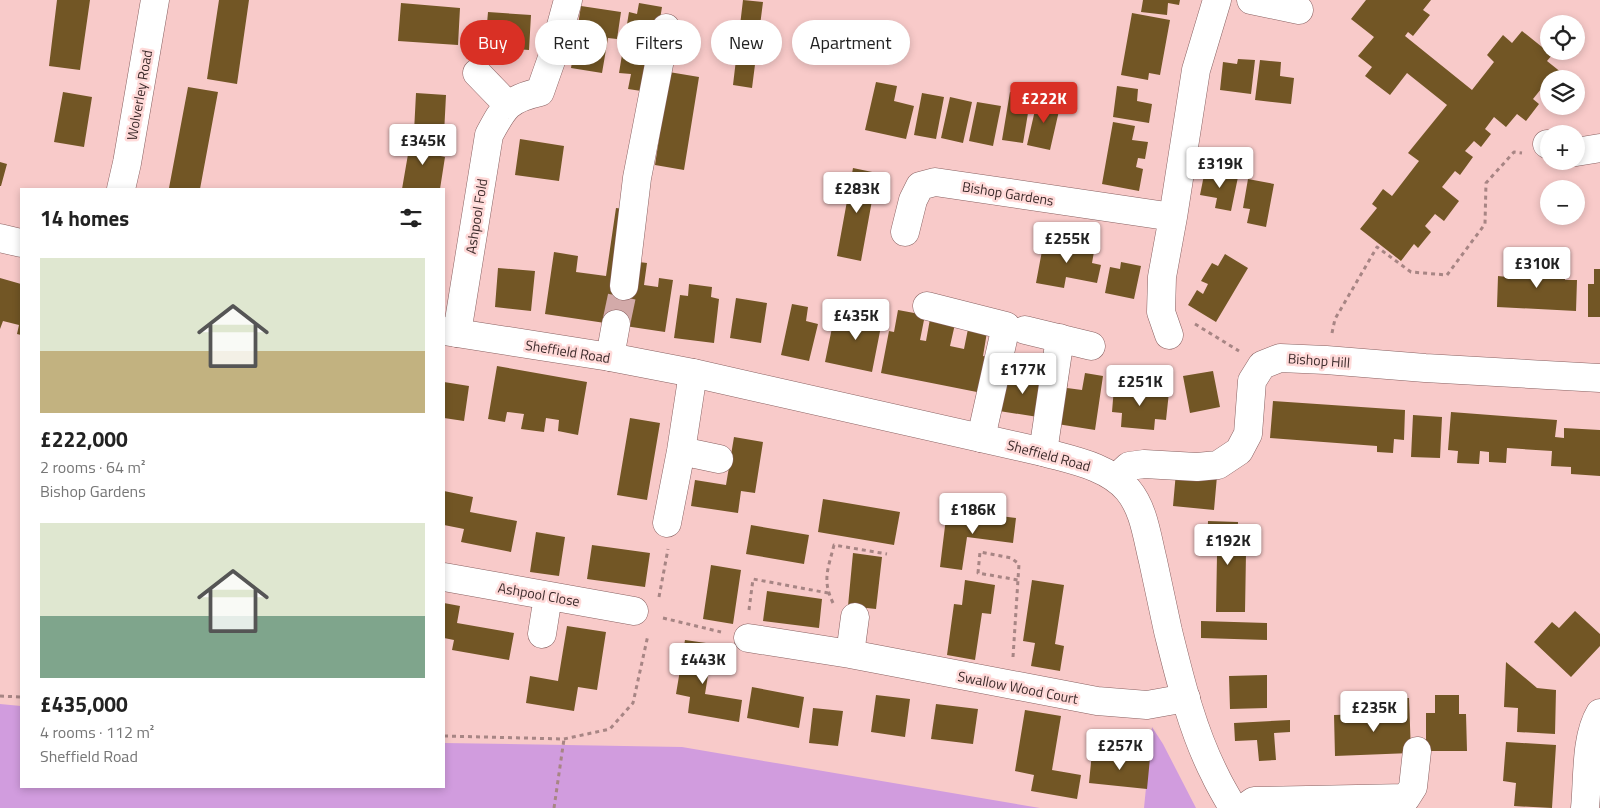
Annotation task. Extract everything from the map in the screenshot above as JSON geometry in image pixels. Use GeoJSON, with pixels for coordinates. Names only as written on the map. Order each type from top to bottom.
{"type":"FeatureCollection","features":[{"type":"Feature","properties":{"kind":"street","name":"Wolverley Road"},"geometry":{"type":"LineString","coordinates":[[121,188],[155,0]]}},
{"type":"Feature","properties":{"kind":"street"},"geometry":{"type":"LineString","coordinates":[[477,73],[508,105],[521,96],[540,92],[553,55],[568,0]]}},
{"type":"Feature","properties":{"kind":"street"},"geometry":{"type":"LineString","coordinates":[[1169,336],[1161,312],[1162,278],[1196,70],[1217,0]]}},
{"type":"Feature","properties":{"kind":"street"},"geometry":{"type":"LineString","coordinates":[[1251,0],[1299,10]]}},
{"type":"Feature","properties":{"kind":"street"},"geometry":{"type":"LineString","coordinates":[[624,286],[637,178],[659,65]]}},
{"type":"Feature","properties":{"kind":"street","name":"Ashpool Fold"},"geometry":{"type":"LineString","coordinates":[[450,332],[489,135],[508,105]]}},
{"type":"Feature","properties":{"kind":"street"},"geometry":{"type":"LineString","coordinates":[[1585,151],[1600,148]]}},
{"type":"Feature","properties":{"kind":"street","name":"Bishop Gardens"},"geometry":{"type":"LineString","coordinates":[[905,232],[913,200],[920,186],[935,182],[1173,217]]}},
{"type":"Feature","properties":{"kind":"street"},"geometry":{"type":"LineString","coordinates":[[0,238],[20,243]]}},
{"type":"Feature","properties":{"kind":"street"},"geometry":{"type":"LineString","coordinates":[[928,306],[1006,326],[981,438]]}},
{"type":"Feature","properties":{"kind":"street"},"geometry":{"type":"LineString","coordinates":[[610,357],[616,324]]}},
{"type":"Feature","properties":{"kind":"street"},"geometry":{"type":"LineString","coordinates":[[1025,330],[1091,346]]}},
{"type":"Feature","properties":{"kind":"street","name":"Sheffield Road"},"geometry":{"type":"LineString","coordinates":[[450,332],[610,357],[693,373],[1043,452],[1095,468],[1116,478],[1129,490],[1139,508],[1146,529],[1186,698],[1214,775],[1233,808]]}},
{"type":"Feature","properties":{"kind":"street"},"geometry":{"type":"LineString","coordinates":[[1043,452],[1060,338]]}},
{"type":"Feature","properties":{"kind":"street","name":"Bishop Hill"},"geometry":{"type":"LineString","coordinates":[[1116,478],[1129,466],[1144,464],[1197,467],[1218,465],[1239,451],[1248,434],[1252,381],[1262,365],[1280,358],[1600,378]]}},
{"type":"Feature","properties":{"kind":"street"},"geometry":{"type":"LineString","coordinates":[[668,533],[693,373]]}},
{"type":"Feature","properties":{"kind":"street"},"geometry":{"type":"LineString","coordinates":[[681,451],[719,460]]}},
{"type":"Feature","properties":{"kind":"street","name":"Ashpool Close"},"geometry":{"type":"LineString","coordinates":[[445,577],[548,596],[648,621]]}},
{"type":"Feature","properties":{"kind":"street"},"geometry":{"type":"LineString","coordinates":[[542,634],[548,596]]}},
{"type":"Feature","properties":{"kind":"street"},"geometry":{"type":"LineString","coordinates":[[845,612],[850,654]]}},
{"type":"Feature","properties":{"kind":"street","name":"Swallow Wood Court"},"geometry":{"type":"LineString","coordinates":[[741,628],[850,654],[1097,702],[1148,705],[1186,698]]}},
{"type":"Feature","properties":{"kind":"street"},"geometry":{"type":"LineString","coordinates":[[1585,808],[1590,742],[1600,713]]}},
{"type":"Feature","properties":{"kind":"street"},"geometry":{"type":"LineString","coordinates":[[1244,808],[1254,801],[1406,798],[1413,786],[1417,751]]}},
{"type":"Feature","properties":{"kind":"path"},"geometry":{"type":"LineString","coordinates":[[1332,332],[1335,319],[1377,247],[1411,272],[1447,275],[1485,224],[1486,183],[1514,152],[1522,153],[1540,149]]}},
{"type":"Feature","properties":{"kind":"path"},"geometry":{"type":"LineString","coordinates":[[1194,324],[1241,352]]}},
{"type":"Feature","properties":{"kind":"path"},"geometry":{"type":"LineString","coordinates":[[659,598],[668,533]]}},
{"type":"Feature","properties":{"kind":"path"},"geometry":{"type":"LineString","coordinates":[[845,612],[828,593],[826,580],[834,545],[888,554]]}},
{"type":"Feature","properties":{"kind":"path"},"geometry":{"type":"LineString","coordinates":[[1013,659],[1018,580],[1019,564],[1011,558],[980,552],[978,573],[1018,580]]}},
{"type":"Feature","properties":{"kind":"path"},"geometry":{"type":"LineString","coordinates":[[445,736],[564,739],[610,729],[633,703],[648,636],[648,621],[663,618],[741,628],[753,579],[828,593]]}},
{"type":"Feature","properties":{"kind":"path"},"geometry":{"type":"LineString","coordinates":[[0,696],[20,697]]}},
{"type":"Feature","properties":{"kind":"path"},"geometry":{"type":"LineString","coordinates":[[554,808],[564,739]]}},
{"type":"Feature","properties":{"kind":"shaded area"},"geometry":{"type":"Polygon","coordinates":[[[0,704],[20,706],[20,788],[445,788],[445,743],[682,747],[1040,808],[0,808],[0,704]]]}},
{"type":"Feature","properties":{"kind":"shaded area"},"geometry":{"type":"Polygon","coordinates":[[[1152,727],[1163,744],[1196,808],[1144,808],[1152,727]]]}},
{"type":"Feature","properties":{"kind":"building"},"geometry":{"type":"Polygon","coordinates":[[[57,0],[90,0],[80,70],[49,66],[57,0]]]}},
{"type":"Feature","properties":{"kind":"building"},"geometry":{"type":"Polygon","coordinates":[[[219,0],[249,0],[237,84],[207,79],[219,0]]]}},
{"type":"Feature","properties":{"kind":"building"},"geometry":{"type":"Polygon","coordinates":[[[743,0],[763,2],[761,20],[741,20],[743,0]]]}},
{"type":"Feature","properties":{"kind":"building"},"geometry":{"type":"Polygon","coordinates":[[[1143,0],[1180,0],[1179,5],[1168,3],[1167,15],[1141,12],[1143,0]]]}},
{"type":"Feature","properties":{"kind":"building"},"geometry":{"type":"Polygon","coordinates":[[[1366,0],[1431,0],[1423,10],[1430,15],[1413,36],[1408,32],[1405,36],[1472,90],[1494,62],[1487,55],[1503,35],[1512,43],[1522,31],[1540,45],[1540,60],[1548,60],[1558,70],[1540,70],[1540,90],[1533,99],[1539,104],[1526,121],[1517,114],[1506,127],[1494,117],[1485,129],[1491,134],[1481,147],[1474,141],[1465,151],[1473,157],[1460,175],[1455,171],[1442,187],[1459,201],[1444,221],[1435,214],[1425,226],[1431,232],[1418,248],[1414,244],[1401,261],[1360,229],[1377,208],[1372,204],[1383,189],[1392,196],[1419,161],[1408,153],[1447,105],[1407,73],[1390,95],[1365,76],[1372,67],[1358,56],[1374,37],[1351,19],[1366,0]]]}},
{"type":"Feature","properties":{"kind":"building"},"geometry":{"type":"Polygon","coordinates":[[[401,3],[460,8],[458,45],[398,41],[401,3]]]}},
{"type":"Feature","properties":{"kind":"building"},"geometry":{"type":"Polygon","coordinates":[[[639,3],[662,7],[660,20],[628,20],[629,12],[637,14],[639,3]]]}},
{"type":"Feature","properties":{"kind":"building"},"geometry":{"type":"Polygon","coordinates":[[[581,6],[621,12],[620,20],[617,20],[617,39],[608,38],[607,44],[607,20],[579,20],[581,6]]]}},
{"type":"Feature","properties":{"kind":"building"},"geometry":{"type":"Polygon","coordinates":[[[488,12],[531,15],[529,50],[525,50],[525,20],[487,20],[488,12]]]}},
{"type":"Feature","properties":{"kind":"building"},"geometry":{"type":"Polygon","coordinates":[[[1132,13],[1170,20],[1160,75],[1149,73],[1148,80],[1121,75],[1132,13]]]}},
{"type":"Feature","properties":{"kind":"building"},"geometry":{"type":"Polygon","coordinates":[[[1238,59],[1255,60],[1251,94],[1220,90],[1223,62],[1237,64],[1238,59]]]}},
{"type":"Feature","properties":{"kind":"building"},"geometry":{"type":"Polygon","coordinates":[[[1260,60],[1281,62],[1280,76],[1294,78],[1291,104],[1255,100],[1260,60]]]}},
{"type":"Feature","properties":{"kind":"building"},"geometry":{"type":"Polygon","coordinates":[[[571,65],[603,65],[602,73],[571,68],[571,65]]]}},
{"type":"Feature","properties":{"kind":"building"},"geometry":{"type":"Polygon","coordinates":[[[620,65],[652,65],[648,92],[628,89],[631,74],[619,73],[620,65]]]}},
{"type":"Feature","properties":{"kind":"building"},"geometry":{"type":"Polygon","coordinates":[[[735,65],[755,65],[752,88],[733,85],[735,65]]]}},
{"type":"Feature","properties":{"kind":"building"},"geometry":{"type":"Polygon","coordinates":[[[669,72],[699,77],[684,170],[655,165],[669,72]]]}},
{"type":"Feature","properties":{"kind":"building"},"geometry":{"type":"Polygon","coordinates":[[[876,82],[897,86],[894,101],[914,106],[906,139],[865,130],[876,82]]]}},
{"type":"Feature","properties":{"kind":"building"},"geometry":{"type":"Polygon","coordinates":[[[1117,86],[1138,89],[1137,101],[1152,104],[1149,123],[1113,117],[1117,86]]]}},
{"type":"Feature","properties":{"kind":"building"},"geometry":{"type":"Polygon","coordinates":[[[188,87],[218,92],[200,188],[169,188],[188,87]]]}},
{"type":"Feature","properties":{"kind":"building"},"geometry":{"type":"Polygon","coordinates":[[[63,92],[92,97],[84,147],[54,142],[63,92]]]}},
{"type":"Feature","properties":{"kind":"building"},"geometry":{"type":"Polygon","coordinates":[[[1010,92],[1031,95],[1023,143],[1002,140],[1010,92]]]}},
{"type":"Feature","properties":{"kind":"building"},"geometry":{"type":"Polygon","coordinates":[[[416,93],[446,95],[444,134],[414,132],[416,93]]]}},
{"type":"Feature","properties":{"kind":"building"},"geometry":{"type":"Polygon","coordinates":[[[922,93],[944,97],[936,139],[914,135],[922,93]]]}},
{"type":"Feature","properties":{"kind":"building"},"geometry":{"type":"Polygon","coordinates":[[[950,97],[972,102],[963,143],[941,138],[950,97]]]}},
{"type":"Feature","properties":{"kind":"building"},"geometry":{"type":"Polygon","coordinates":[[[1038,97],[1061,102],[1050,150],[1027,145],[1038,97]]]}},
{"type":"Feature","properties":{"kind":"building"},"geometry":{"type":"Polygon","coordinates":[[[977,102],[1001,106],[993,146],[969,141],[977,102]]]}},
{"type":"Feature","properties":{"kind":"building"},"geometry":{"type":"Polygon","coordinates":[[[1113,122],[1135,126],[1132,140],[1148,142],[1145,159],[1138,158],[1136,167],[1143,169],[1139,191],[1102,184],[1113,122]]]}},
{"type":"Feature","properties":{"kind":"building"},"geometry":{"type":"Polygon","coordinates":[[[411,137],[438,142],[436,155],[445,157],[440,188],[402,188],[411,137]]]}},
{"type":"Feature","properties":{"kind":"building"},"geometry":{"type":"Polygon","coordinates":[[[520,139],[564,146],[559,181],[515,175],[520,139]]]}},
{"type":"Feature","properties":{"kind":"building"},"geometry":{"type":"Polygon","coordinates":[[[0,162],[7,164],[1,186],[0,186],[0,162]]]}},
{"type":"Feature","properties":{"kind":"building"},"geometry":{"type":"Polygon","coordinates":[[[853,168],[877,173],[861,261],[837,256],[853,168]]]}},
{"type":"Feature","properties":{"kind":"building"},"geometry":{"type":"Polygon","coordinates":[[[1205,170],[1238,177],[1231,211],[1215,208],[1217,198],[1200,195],[1205,170]]]}},
{"type":"Feature","properties":{"kind":"building"},"geometry":{"type":"Polygon","coordinates":[[[1248,179],[1274,184],[1266,227],[1247,223],[1250,209],[1243,208],[1248,179]]]}},
{"type":"Feature","properties":{"kind":"building"},"geometry":{"type":"Polygon","coordinates":[[[616,208],[632,210],[639,262],[647,263],[644,285],[658,287],[659,278],[673,280],[665,332],[545,314],[554,252],[578,256],[576,272],[606,276],[616,208]]]}},
{"type":"Feature","properties":{"kind":"building"},"geometry":{"type":"Polygon","coordinates":[[[1044,240],[1064,243],[1062,253],[1072,254],[1074,242],[1095,246],[1092,263],[1101,265],[1097,283],[1066,277],[1064,288],[1036,283],[1044,240]]]}},
{"type":"Feature","properties":{"kind":"building"},"geometry":{"type":"Polygon","coordinates":[[[1225,254],[1248,268],[1216,322],[1188,305],[1197,290],[1203,294],[1208,284],[1201,281],[1212,263],[1218,266],[1225,254]]]}},
{"type":"Feature","properties":{"kind":"building"},"geometry":{"type":"Polygon","coordinates":[[[1121,262],[1141,266],[1134,299],[1105,293],[1110,267],[1120,269],[1121,262]]]}},
{"type":"Feature","properties":{"kind":"building"},"geometry":{"type":"Polygon","coordinates":[[[1508,263],[1530,264],[1529,277],[1544,278],[1544,265],[1566,266],[1565,280],[1577,280],[1576,311],[1497,307],[1498,276],[1507,277],[1508,263]]]}},
{"type":"Feature","properties":{"kind":"building"},"geometry":{"type":"Polygon","coordinates":[[[498,268],[535,271],[531,311],[495,307],[498,268]]]}},
{"type":"Feature","properties":{"kind":"building"},"geometry":{"type":"Polygon","coordinates":[[[1594,269],[1600,269],[1600,317],[1588,317],[1588,284],[1594,284],[1594,269]]]}},
{"type":"Feature","properties":{"kind":"building"},"geometry":{"type":"Polygon","coordinates":[[[0,278],[20,284],[20,335],[17,334],[19,325],[3,321],[0,329],[0,278]]]}},
{"type":"Feature","properties":{"kind":"building"},"geometry":{"type":"Polygon","coordinates":[[[689,284],[712,287],[711,297],[719,299],[714,343],[674,338],[680,295],[688,296],[689,284]]]}},
{"type":"Feature","properties":{"kind":"building"},"geometry":{"type":"Polygon","coordinates":[[[736,298],[767,303],[761,343],[730,338],[736,298]]]}},
{"type":"Feature","properties":{"kind":"building"},"geometry":{"type":"Polygon","coordinates":[[[792,304],[808,307],[806,321],[818,324],[809,361],[781,355],[792,304]]]}},
{"type":"Feature","properties":{"kind":"building"},"geometry":{"type":"Polygon","coordinates":[[[862,306],[884,311],[872,372],[825,362],[834,318],[858,323],[862,306]]]}},
{"type":"Feature","properties":{"kind":"building"},"geometry":{"type":"Polygon","coordinates":[[[898,310],[925,315],[920,340],[926,341],[930,319],[955,324],[950,346],[964,349],[968,329],[987,332],[983,356],[993,358],[987,394],[881,373],[889,331],[894,332],[898,310]]]}},
{"type":"Feature","properties":{"kind":"building"},"geometry":{"type":"Polygon","coordinates":[[[497,366],[587,382],[578,435],[558,431],[559,420],[546,418],[544,432],[521,429],[524,414],[507,412],[505,422],[488,419],[497,366]]]}},
{"type":"Feature","properties":{"kind":"building"},"geometry":{"type":"Polygon","coordinates":[[[1026,371],[1045,374],[1038,417],[999,411],[1004,377],[1025,380],[1026,371]]]}},
{"type":"Feature","properties":{"kind":"building"},"geometry":{"type":"Polygon","coordinates":[[[1069,371],[1067,388],[1082,390],[1085,373],[1103,376],[1095,430],[1051,423],[1069,371]]]}},
{"type":"Feature","properties":{"kind":"building"},"geometry":{"type":"Polygon","coordinates":[[[1213,371],[1220,407],[1190,413],[1183,376],[1213,371]]]}},
{"type":"Feature","properties":{"kind":"building"},"geometry":{"type":"Polygon","coordinates":[[[445,382],[469,386],[464,421],[445,418],[445,382]]]}},
{"type":"Feature","properties":{"kind":"building"},"geometry":{"type":"Polygon","coordinates":[[[1114,387],[1169,392],[1166,420],[1155,419],[1154,430],[1121,427],[1122,413],[1112,412],[1114,387]]]}},
{"type":"Feature","properties":{"kind":"building"},"geometry":{"type":"Polygon","coordinates":[[[1273,401],[1405,410],[1404,440],[1394,439],[1393,453],[1377,452],[1377,446],[1270,438],[1273,401]]]}},
{"type":"Feature","properties":{"kind":"building"},"geometry":{"type":"Polygon","coordinates":[[[1451,412],[1557,420],[1555,437],[1564,438],[1564,428],[1600,430],[1600,476],[1571,474],[1571,467],[1551,466],[1552,451],[1507,448],[1506,463],[1489,462],[1489,452],[1480,451],[1479,464],[1457,463],[1458,451],[1448,450],[1451,412]]]}},
{"type":"Feature","properties":{"kind":"building"},"geometry":{"type":"Polygon","coordinates":[[[1413,415],[1442,417],[1440,458],[1411,457],[1413,415]]]}},
{"type":"Feature","properties":{"kind":"building"},"geometry":{"type":"Polygon","coordinates":[[[630,418],[660,423],[647,500],[617,495],[630,418]]]}},
{"type":"Feature","properties":{"kind":"building"},"geometry":{"type":"Polygon","coordinates":[[[734,437],[763,442],[755,493],[741,491],[738,513],[691,506],[695,480],[726,485],[734,437]]]}},
{"type":"Feature","properties":{"kind":"building"},"geometry":{"type":"Polygon","coordinates":[[[1176,472],[1217,476],[1214,510],[1173,506],[1176,472]]]}},
{"type":"Feature","properties":{"kind":"building"},"geometry":{"type":"Polygon","coordinates":[[[445,491],[473,497],[470,512],[517,521],[511,552],[461,542],[464,529],[445,525],[445,491]]]}},
{"type":"Feature","properties":{"kind":"building"},"geometry":{"type":"Polygon","coordinates":[[[823,499],[900,512],[894,545],[818,532],[823,499]]]}},
{"type":"Feature","properties":{"kind":"building"},"geometry":{"type":"Polygon","coordinates":[[[968,512],[1016,518],[1013,543],[967,537],[962,570],[940,567],[946,518],[967,521],[968,512]]]}},
{"type":"Feature","properties":{"kind":"building"},"geometry":{"type":"Polygon","coordinates":[[[1208,521],[1238,522],[1237,553],[1246,553],[1245,612],[1216,612],[1217,555],[1207,554],[1208,521]]]}},
{"type":"Feature","properties":{"kind":"building"},"geometry":{"type":"Polygon","coordinates":[[[751,525],[809,535],[804,564],[746,554],[751,525]]]}},
{"type":"Feature","properties":{"kind":"building"},"geometry":{"type":"Polygon","coordinates":[[[536,532],[565,537],[559,576],[530,572],[536,532]]]}},
{"type":"Feature","properties":{"kind":"building"},"geometry":{"type":"Polygon","coordinates":[[[592,545],[650,553],[645,587],[587,579],[592,545]]]}},
{"type":"Feature","properties":{"kind":"building"},"geometry":{"type":"Polygon","coordinates":[[[853,553],[882,557],[876,609],[848,606],[853,553]]]}},
{"type":"Feature","properties":{"kind":"building"},"geometry":{"type":"Polygon","coordinates":[[[711,565],[741,570],[733,624],[703,619],[711,565]]]}},
{"type":"Feature","properties":{"kind":"building"},"geometry":{"type":"Polygon","coordinates":[[[965,580],[995,585],[991,614],[982,613],[975,660],[947,655],[954,604],[962,605],[965,580]]]}},
{"type":"Feature","properties":{"kind":"building"},"geometry":{"type":"Polygon","coordinates":[[[1032,580],[1064,585],[1055,644],[1064,646],[1060,671],[1031,666],[1035,643],[1023,641],[1032,580]]]}},
{"type":"Feature","properties":{"kind":"building"},"geometry":{"type":"Polygon","coordinates":[[[767,591],[822,599],[819,628],[763,621],[767,591]]]}},
{"type":"Feature","properties":{"kind":"building"},"geometry":{"type":"Polygon","coordinates":[[[445,603],[460,606],[457,623],[514,633],[509,660],[452,650],[454,640],[445,638],[445,603]]]}},
{"type":"Feature","properties":{"kind":"building"},"geometry":{"type":"Polygon","coordinates":[[[1575,611],[1600,634],[1600,646],[1571,677],[1534,642],[1552,622],[1559,628],[1575,611]]]}},
{"type":"Feature","properties":{"kind":"building"},"geometry":{"type":"Polygon","coordinates":[[[1201,621],[1267,623],[1267,640],[1201,638],[1201,621]]]}},
{"type":"Feature","properties":{"kind":"building"},"geometry":{"type":"Polygon","coordinates":[[[567,626],[606,632],[597,690],[578,687],[574,711],[526,703],[530,676],[558,681],[567,626]]]}},
{"type":"Feature","properties":{"kind":"building"},"geometry":{"type":"Polygon","coordinates":[[[685,640],[713,644],[705,694],[742,700],[739,722],[688,713],[690,697],[676,694],[685,640]]]}},
{"type":"Feature","properties":{"kind":"building"},"geometry":{"type":"Polygon","coordinates":[[[1506,662],[1537,688],[1556,690],[1555,734],[1517,732],[1518,708],[1504,707],[1506,662]]]}},
{"type":"Feature","properties":{"kind":"building"},"geometry":{"type":"Polygon","coordinates":[[[1267,675],[1267,708],[1230,709],[1229,676],[1267,675]]]}},
{"type":"Feature","properties":{"kind":"building"},"geometry":{"type":"Polygon","coordinates":[[[752,687],[804,697],[799,728],[747,718],[752,687]]]}},
{"type":"Feature","properties":{"kind":"building"},"geometry":{"type":"Polygon","coordinates":[[[876,695],[910,699],[905,737],[871,732],[876,695]]]}},
{"type":"Feature","properties":{"kind":"building"},"geometry":{"type":"Polygon","coordinates":[[[1435,695],[1459,695],[1459,714],[1466,714],[1467,751],[1426,751],[1426,713],[1435,713],[1435,695]]]}},
{"type":"Feature","properties":{"kind":"building"},"geometry":{"type":"Polygon","coordinates":[[[1399,698],[1409,698],[1411,753],[1335,756],[1334,715],[1400,713],[1399,698]]]}},
{"type":"Feature","properties":{"kind":"building"},"geometry":{"type":"Polygon","coordinates":[[[936,704],[978,709],[973,744],[931,739],[936,704]]]}},
{"type":"Feature","properties":{"kind":"building"},"geometry":{"type":"Polygon","coordinates":[[[813,708],[843,711],[838,746],[809,743],[813,708]]]}},
{"type":"Feature","properties":{"kind":"building"},"geometry":{"type":"Polygon","coordinates":[[[1025,710],[1061,716],[1052,770],[1081,775],[1077,799],[1031,791],[1034,775],[1015,771],[1025,710]]]}},
{"type":"Feature","properties":{"kind":"building"},"geometry":{"type":"Polygon","coordinates":[[[1290,720],[1290,732],[1274,733],[1276,760],[1259,761],[1257,740],[1235,741],[1234,723],[1290,720]]]}},
{"type":"Feature","properties":{"kind":"building"},"geometry":{"type":"Polygon","coordinates":[[[1506,742],[1556,745],[1552,808],[1514,806],[1516,783],[1503,781],[1506,742]]]}},
{"type":"Feature","properties":{"kind":"building"},"geometry":{"type":"Polygon","coordinates":[[[1092,752],[1150,758],[1147,789],[1089,783],[1092,752]]]}},
{"type":"Feature","properties":{"kind":"tunnel"},"geometry":{"type":"LineString","coordinates":[[616,324],[624,286]]}}]}
